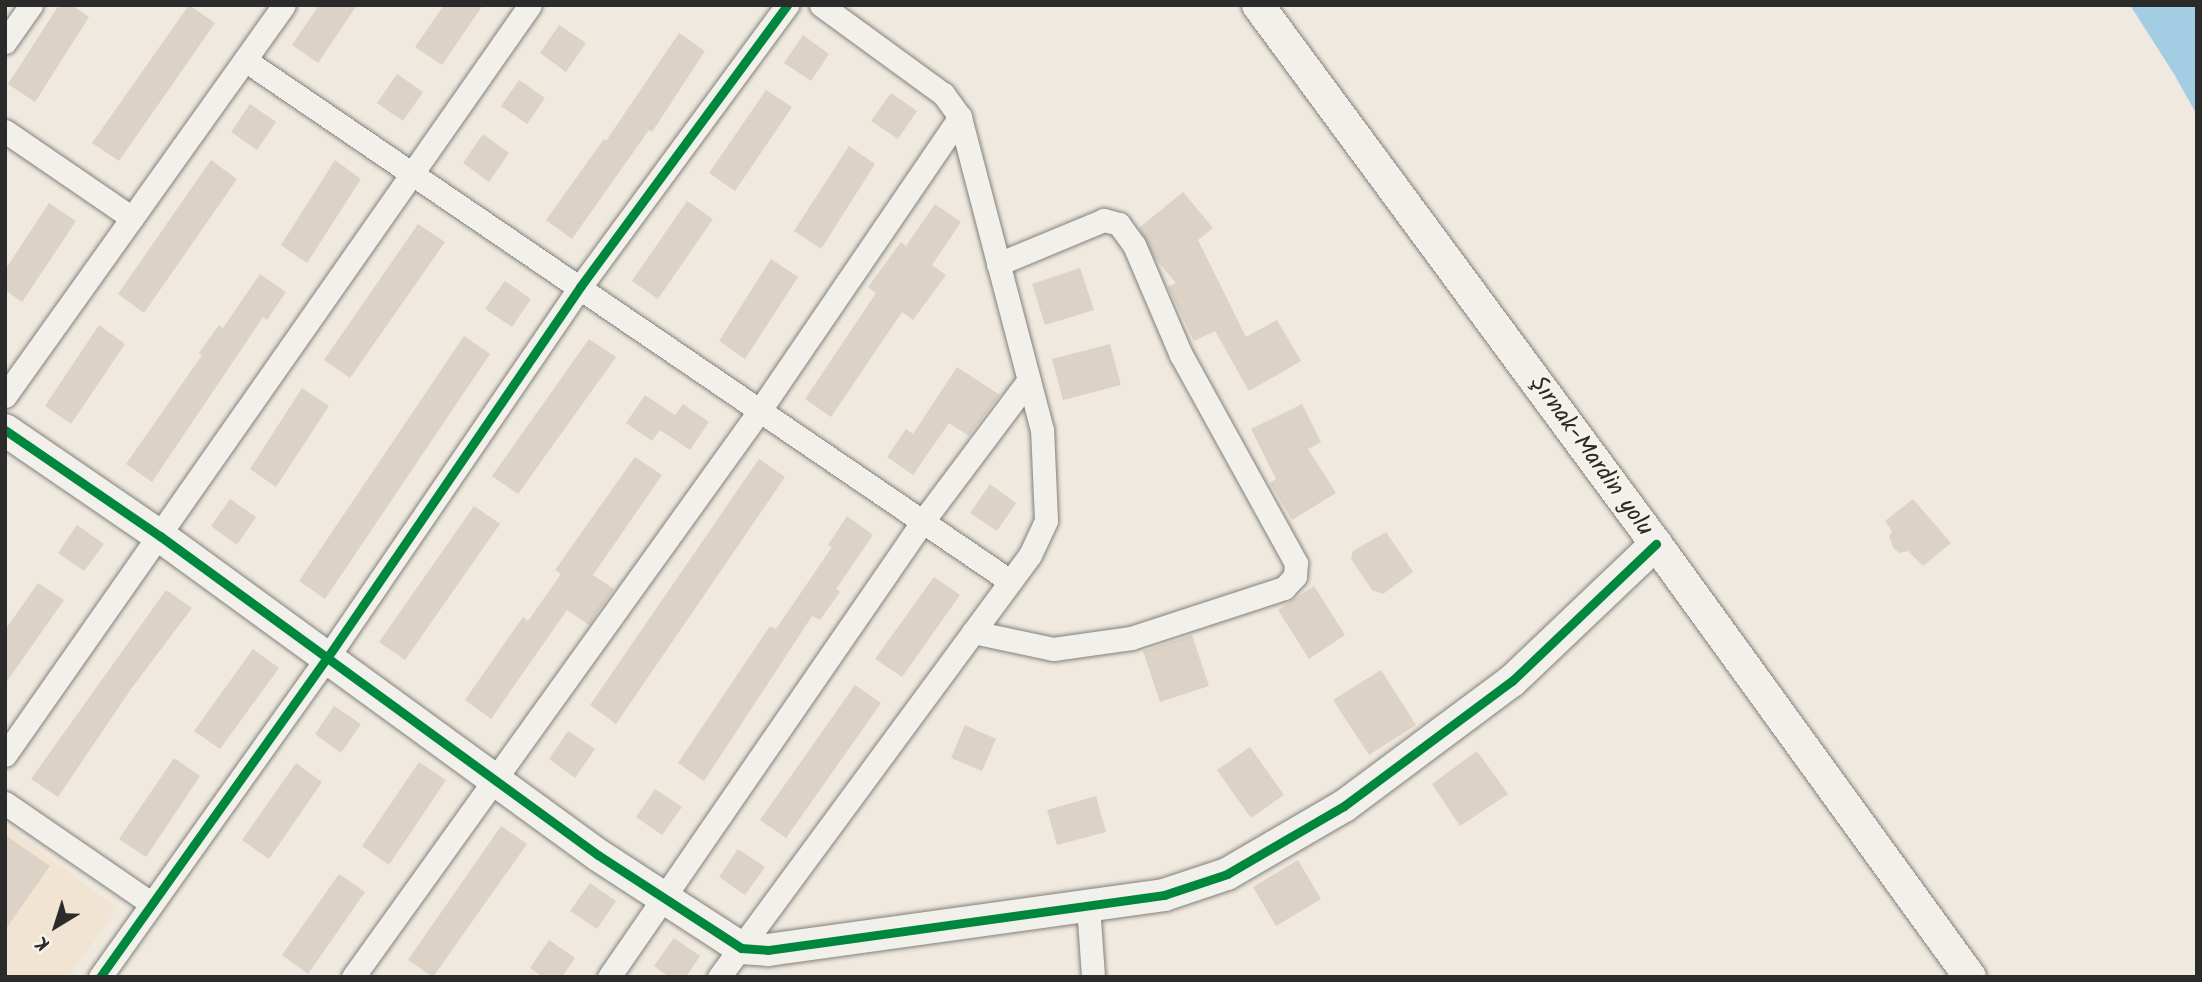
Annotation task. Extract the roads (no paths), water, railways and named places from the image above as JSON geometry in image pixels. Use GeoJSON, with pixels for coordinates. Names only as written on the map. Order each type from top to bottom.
{"type":"FeatureCollection","features":[{"type":"Feature","properties":{"kind":"street"},"geometry":{"type":"LineString","coordinates":[[5,42],[31,5]]}},
{"type":"Feature","properties":{"kind":"street"},"geometry":{"type":"LineString","coordinates":[[5,396],[284,5]]}},
{"type":"Feature","properties":{"kind":"street"},"geometry":{"type":"LineString","coordinates":[[5,755],[530,5]]}},
{"type":"Feature","properties":{"kind":"street"},"geometry":{"type":"LineString","coordinates":[[100,977],[327,658],[580,287],[787,5]]}},
{"type":"Feature","properties":{"kind":"street"},"geometry":{"type":"LineString","coordinates":[[719,977],[1030,555],[1046,520],[1042,430],[960,117],[943,94],[821,5]]}},
{"type":"Feature","properties":{"kind":"street","name":"Şırnak-Mardin yolu"},"geometry":{"type":"LineString","coordinates":[[1258,5],[1656,544],[1970,977]]}},
{"type":"Feature","properties":{"kind":"street"},"geometry":{"type":"LineString","coordinates":[[245,60],[1010,581]]}},
{"type":"Feature","properties":{"kind":"street"},"geometry":{"type":"LineString","coordinates":[[353,977],[493,778],[760,410],[960,117]]}},
{"type":"Feature","properties":{"kind":"street"},"geometry":{"type":"LineString","coordinates":[[5,131],[132,218]]}},
{"type":"Feature","properties":{"kind":"street"},"geometry":{"type":"LineString","coordinates":[[973,632],[1053,649],[1131,638],[1284,588],[1294,576],[1296,563],[1181,355],[1134,245],[1119,224],[1104,220],[998,264]]}},
{"type":"Feature","properties":{"kind":"street"},"geometry":{"type":"LineString","coordinates":[[609,977],[662,896],[923,521],[1029,380]]}},
{"type":"Feature","properties":{"kind":"street"},"geometry":{"type":"LineString","coordinates":[[5,430],[160,536],[598,855],[741,948],[768,950],[1164,895],[1227,874],[1344,806],[1512,681],[1656,544]]}},
{"type":"Feature","properties":{"kind":"street"},"geometry":{"type":"LineString","coordinates":[[5,803],[152,904]]}},
{"type":"Feature","properties":{"kind":"street"},"geometry":{"type":"LineString","coordinates":[[1088,905],[1093,977]]}},
{"type":"Feature","properties":{"kind":"water"},"geometry":{"type":"Polygon","coordinates":[[[2130,5],[2197,5],[2197,115],[2174,74],[2130,5]]]}}]}
